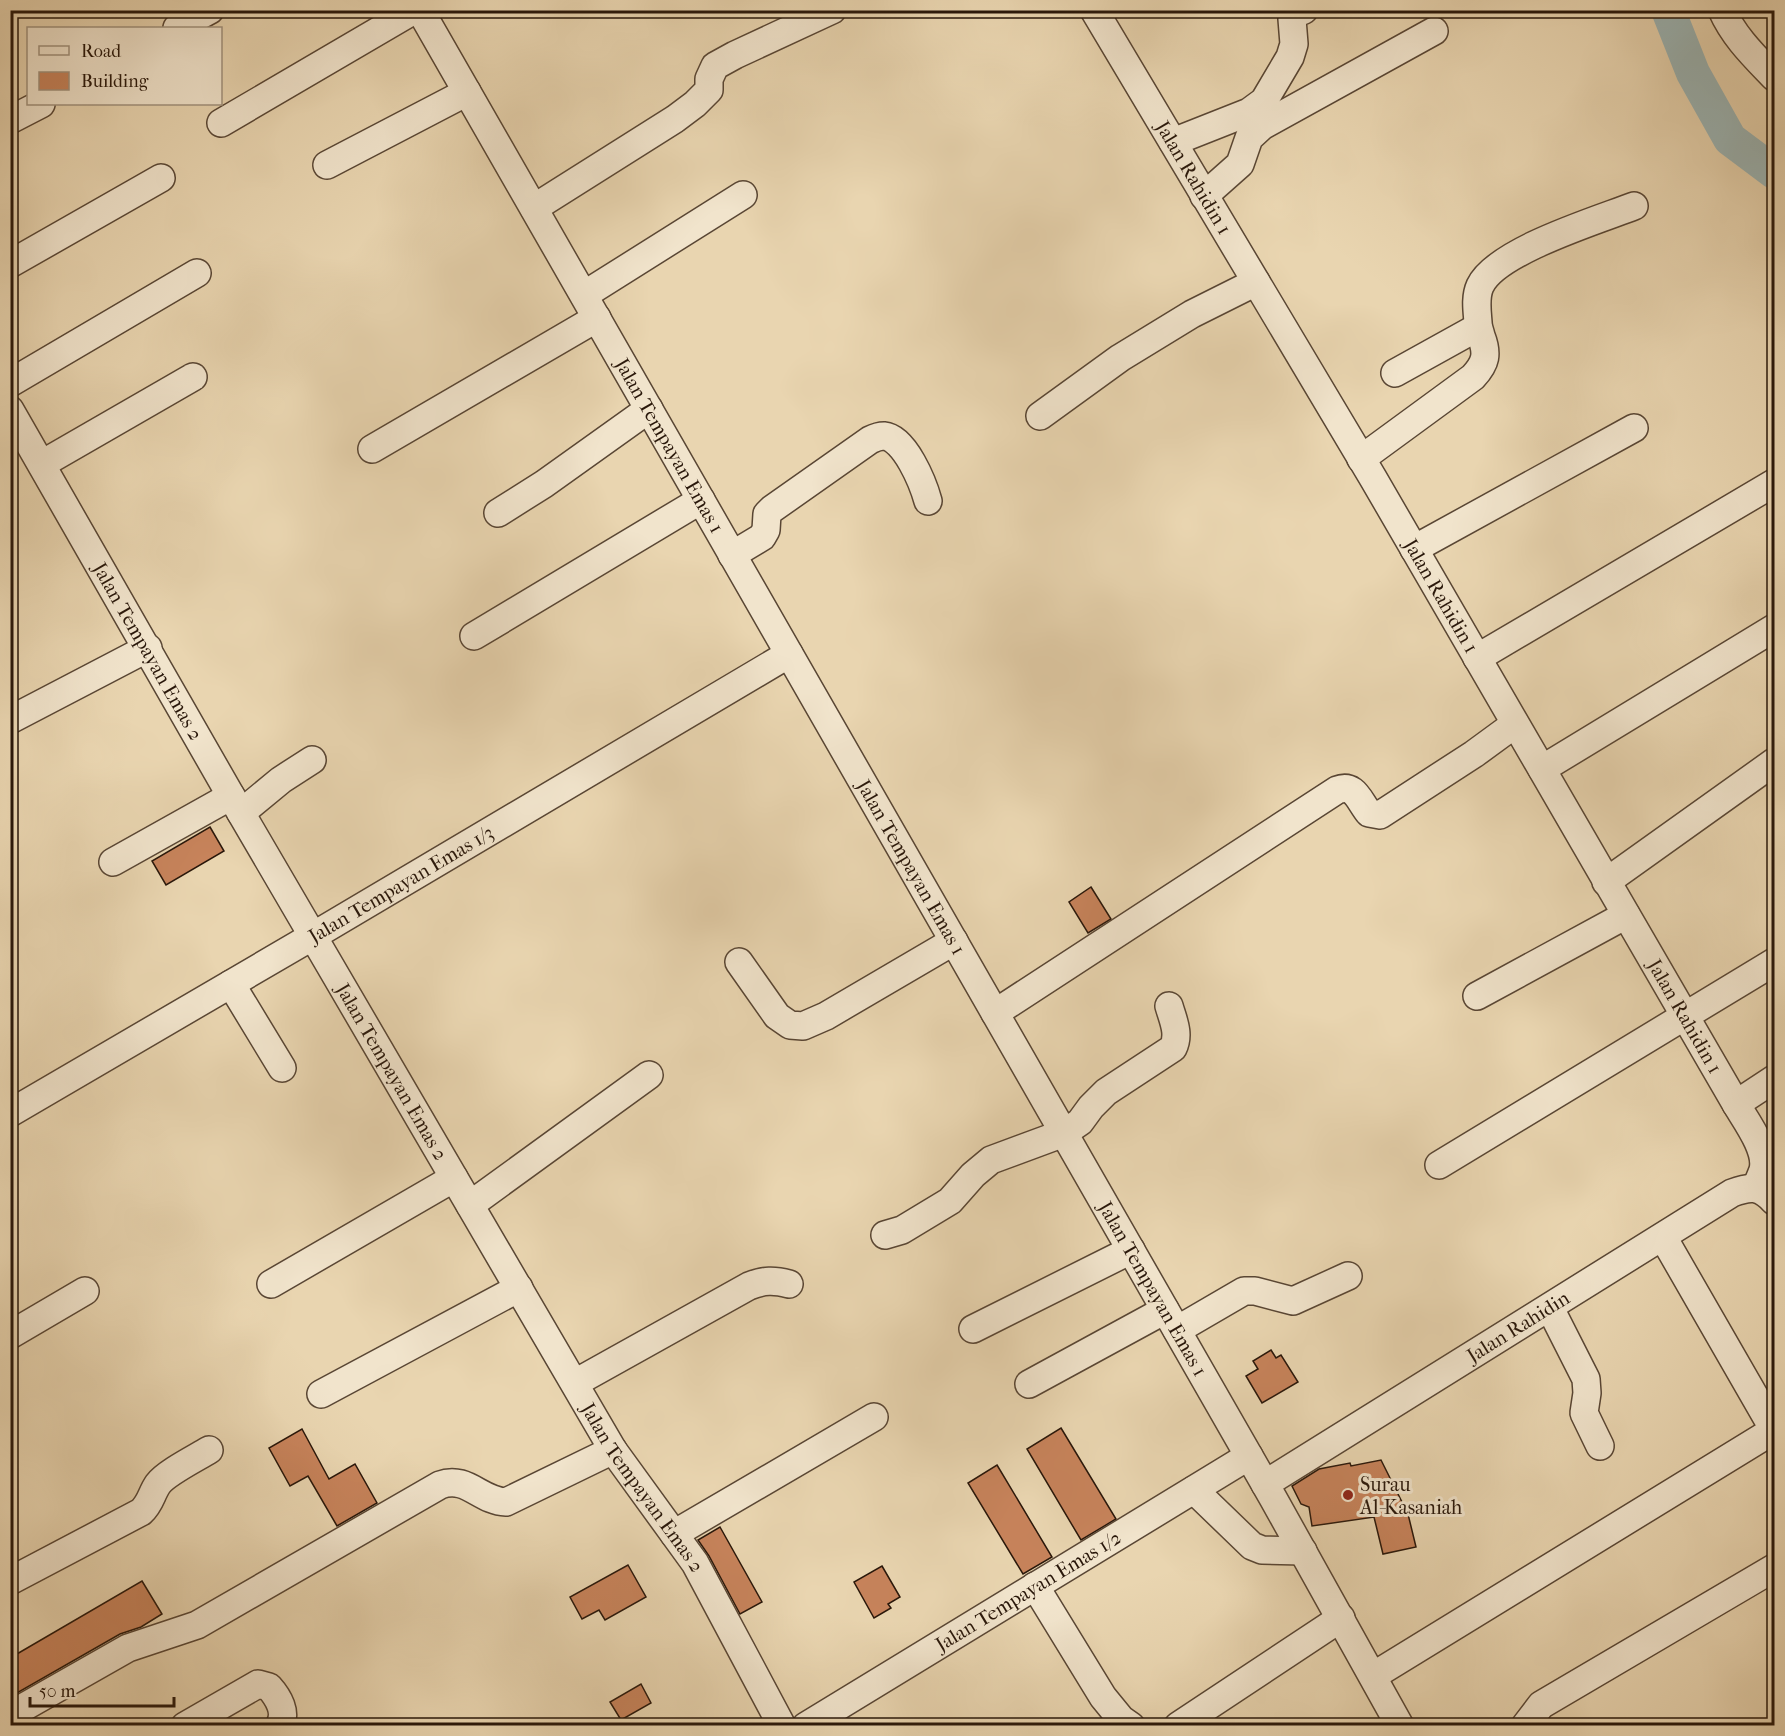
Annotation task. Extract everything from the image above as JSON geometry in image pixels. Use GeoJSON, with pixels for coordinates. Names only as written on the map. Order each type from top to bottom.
{"type":"FeatureCollection","features":[{"type":"Feature","properties":{"kind":"street"},"geometry":{"type":"LineString","coordinates":[[179,27],[210,10]]}},
{"type":"Feature","properties":{"kind":"street"},"geometry":{"type":"LineString","coordinates":[[221,123],[414,10]]}},
{"type":"Feature","properties":{"kind":"street","name":"Jalan Tempayan Emas 1"},"geometry":{"type":"LineString","coordinates":[[420,10],[1249,1456],[1400,1725]]}},
{"type":"Feature","properties":{"kind":"street"},"geometry":{"type":"LineString","coordinates":[[534,208],[695,104],[709,90],[709,79],[715,66],[832,10]]}},
{"type":"Feature","properties":{"kind":"street","name":"Jalan Rahidin 1"},"geometry":{"type":"LineString","coordinates":[[1094,10],[1414,549],[1736,1104],[1763,1156],[1765,1195]]}},
{"type":"Feature","properties":{"kind":"street"},"geometry":{"type":"LineString","coordinates":[[1173,142],[1249,112],[1264,101],[1290,57],[1294,44],[1293,19],[1297,13],[1304,10]]}},
{"type":"Feature","properties":{"kind":"street"},"geometry":{"type":"LineString","coordinates":[[1722,10],[1730,27],[1743,44],[1774,77]]}},
{"type":"Feature","properties":{"kind":"street"},"geometry":{"type":"LineString","coordinates":[[1204,196],[1240,164],[1250,138],[1262,126],[1434,30]]}},
{"type":"Feature","properties":{"kind":"street"},"geometry":{"type":"LineString","coordinates":[[327,165],[467,92]]}},
{"type":"Feature","properties":{"kind":"street"},"geometry":{"type":"LineString","coordinates":[[10,120],[39,105]]}},
{"type":"Feature","properties":{"kind":"street"},"geometry":{"type":"LineString","coordinates":[[10,264],[160,178]]}},
{"type":"Feature","properties":{"kind":"street"},"geometry":{"type":"LineString","coordinates":[[372,449],[590,307],[743,195]]}},
{"type":"Feature","properties":{"kind":"street"},"geometry":{"type":"LineString","coordinates":[[1361,459],[1473,377],[1480,369],[1486,358],[1484,342],[1478,327],[1477,301],[1480,286],[1489,273],[1513,256],[1556,235],[1634,206]]}},
{"type":"Feature","properties":{"kind":"street"},"geometry":{"type":"LineString","coordinates":[[10,383],[197,273]]}},
{"type":"Feature","properties":{"kind":"street"},"geometry":{"type":"LineString","coordinates":[[1040,416],[1120,358],[1183,320],[1256,282]]}},
{"type":"Feature","properties":{"kind":"street"},"geometry":{"type":"LineString","coordinates":[[1395,374],[1478,327]]}},
{"type":"Feature","properties":{"kind":"street"},"geometry":{"type":"LineString","coordinates":[[42,464],[193,376]]}},
{"type":"Feature","properties":{"kind":"street","name":"Jalan Tempayan Emas 2"},"geometry":{"type":"LineString","coordinates":[[10,410],[236,804],[613,1450],[695,1563],[782,1725]]}},
{"type":"Feature","properties":{"kind":"street"},"geometry":{"type":"LineString","coordinates":[[498,513],[544,484],[649,410]]}},
{"type":"Feature","properties":{"kind":"street"},"geometry":{"type":"LineString","coordinates":[[1414,549],[1634,428]]}},
{"type":"Feature","properties":{"kind":"street"},"geometry":{"type":"LineString","coordinates":[[732,555],[762,537],[766,530],[767,514],[772,509],[870,440],[881,435],[890,438],[900,446],[924,484],[928,501]]}},
{"type":"Feature","properties":{"kind":"street"},"geometry":{"type":"LineString","coordinates":[[1477,658],[1774,483]]}},
{"type":"Feature","properties":{"kind":"street"},"geometry":{"type":"LineString","coordinates":[[474,636],[701,500]]}},
{"type":"Feature","properties":{"kind":"street"},"geometry":{"type":"LineString","coordinates":[[1542,769],[1774,628]]}},
{"type":"Feature","properties":{"kind":"street"},"geometry":{"type":"LineString","coordinates":[[10,720],[148,648]]}},
{"type":"Feature","properties":{"kind":"street","name":"Jalan Tempayan Emas 1/3"},"geometry":{"type":"LineString","coordinates":[[10,1113],[789,654]]}},
{"type":"Feature","properties":{"kind":"street"},"geometry":{"type":"LineString","coordinates":[[995,1013],[1337,790],[1348,788],[1353,790],[1369,813],[1380,815],[1474,754],[1515,724]]}},
{"type":"Feature","properties":{"kind":"street"},"geometry":{"type":"LineString","coordinates":[[113,862],[236,804],[312,760]]}},
{"type":"Feature","properties":{"kind":"street"},"geometry":{"type":"LineString","coordinates":[[1606,882],[1774,762]]}},
{"type":"Feature","properties":{"kind":"street"},"geometry":{"type":"LineString","coordinates":[[1477,996],[1626,915]]}},
{"type":"Feature","properties":{"kind":"street"},"geometry":{"type":"LineString","coordinates":[[739,962],[777,1016],[790,1024],[803,1026],[826,1016],[954,941]]}},
{"type":"Feature","properties":{"kind":"street"},"geometry":{"type":"LineString","coordinates":[[1440,1164],[1685,1018],[1774,962]]}},
{"type":"Feature","properties":{"kind":"street"},"geometry":{"type":"LineString","coordinates":[[231,984],[282,1068]]}},
{"type":"Feature","properties":{"kind":"street"},"geometry":{"type":"LineString","coordinates":[[885,1235],[903,1230],[950,1201],[974,1175],[992,1160],[1064,1133],[1080,1122],[1106,1092],[1173,1048],[1177,1040],[1169,1006]]}},
{"type":"Feature","properties":{"kind":"street"},"geometry":{"type":"LineString","coordinates":[[470,1204],[649,1075]]}},
{"type":"Feature","properties":{"kind":"street"},"geometry":{"type":"LineString","coordinates":[[1736,1104],[1774,1079]]}},
{"type":"Feature","properties":{"kind":"street"},"geometry":{"type":"LineString","coordinates":[[270,1284],[454,1178]]}},
{"type":"Feature","properties":{"kind":"street","name":"Jalan Rahidin"},"geometry":{"type":"LineString","coordinates":[[1265,1484],[1732,1193],[1744,1189],[1765,1195]]}},
{"type":"Feature","properties":{"kind":"street"},"geometry":{"type":"LineString","coordinates":[[1372,1676],[1774,1430],[1663,1237]]}},
{"type":"Feature","properties":{"kind":"street"},"geometry":{"type":"LineString","coordinates":[[973,1329],[1131,1250]]}},
{"type":"Feature","properties":{"kind":"street"},"geometry":{"type":"LineString","coordinates":[[1029,1384],[1171,1320],[1244,1291],[1255,1291],[1293,1301],[1348,1276]]}},
{"type":"Feature","properties":{"kind":"street"},"geometry":{"type":"LineString","coordinates":[[574,1383],[762,1280],[776,1280],[789,1284]]}},
{"type":"Feature","properties":{"kind":"street"},"geometry":{"type":"LineString","coordinates":[[321,1394],[519,1288]]}},
{"type":"Feature","properties":{"kind":"street"},"geometry":{"type":"LineString","coordinates":[[10,1335],[85,1291]]}},
{"type":"Feature","properties":{"kind":"street"},"geometry":{"type":"LineString","coordinates":[[1550,1308],[1586,1379],[1587,1393],[1584,1413],[1599,1446]]}},
{"type":"Feature","properties":{"kind":"street"},"geometry":{"type":"LineString","coordinates":[[674,1534],[874,1418]]}},
{"type":"Feature","properties":{"kind":"street"},"geometry":{"type":"LineString","coordinates":[[10,1581],[141,1512],[149,1504],[158,1484],[164,1478],[209,1450]]}},
{"type":"Feature","properties":{"kind":"street"},"geometry":{"type":"LineString","coordinates":[[10,1714],[128,1648],[197,1625],[440,1485],[457,1482],[490,1499],[506,1502],[613,1450]]}},
{"type":"Feature","properties":{"kind":"street","name":"Jalan Tempayan Emas 1/2"},"geometry":{"type":"LineString","coordinates":[[806,1725],[1249,1456]]}},
{"type":"Feature","properties":{"kind":"street"},"geometry":{"type":"LineString","coordinates":[[1194,1490],[1252,1545],[1262,1550],[1303,1551]]}},
{"type":"Feature","properties":{"kind":"street"},"geometry":{"type":"LineString","coordinates":[[1525,1725],[1541,1705],[1774,1568]]}},
{"type":"Feature","properties":{"kind":"street"},"geometry":{"type":"LineString","coordinates":[[1035,1586],[1103,1697],[1121,1719],[1131,1725]]}},
{"type":"Feature","properties":{"kind":"street"},"geometry":{"type":"LineString","coordinates":[[1178,1725],[1341,1618]]}},
{"type":"Feature","properties":{"kind":"street"},"geometry":{"type":"LineString","coordinates":[[185,1725],[258,1684],[269,1687],[282,1708],[284,1719],[279,1725]]}},
{"type":"Feature","properties":{"kind":"building"},"geometry":{"type":"Polygon","coordinates":[[[210,827],[224,851],[166,885],[152,861],[210,827]]]}},
{"type":"Feature","properties":{"kind":"building"},"geometry":{"type":"Polygon","coordinates":[[[1091,887],[1111,919],[1088,933],[1069,902],[1091,887]]]}},
{"type":"Feature","properties":{"kind":"building"},"geometry":{"type":"Polygon","coordinates":[[[1271,1350],[1276,1358],[1281,1355],[1298,1382],[1262,1403],[1246,1376],[1258,1369],[1253,1361],[1271,1350]]]}},
{"type":"Feature","properties":{"kind":"building"},"geometry":{"type":"Polygon","coordinates":[[[1061,1428],[1116,1519],[1081,1540],[1027,1449],[1061,1428]]]}},
{"type":"Feature","properties":{"kind":"building"},"geometry":{"type":"Polygon","coordinates":[[[302,1429],[329,1479],[355,1464],[377,1503],[337,1526],[308,1476],[290,1486],[269,1448],[302,1429]]]}},
{"type":"Feature","properties":{"kind":"building","name":"Surau Al-Kasaniah"},"geometry":{"type":"Polygon","coordinates":[[[1381,1460],[1408,1514],[1416,1547],[1383,1554],[1374,1517],[1312,1526],[1309,1507],[1301,1504],[1292,1486],[1319,1469],[1381,1460]]]}},
{"type":"Feature","properties":{"kind":"building"},"geometry":{"type":"Polygon","coordinates":[[[997,1465],[1052,1557],[1023,1574],[968,1483],[997,1465]]]}},
{"type":"Feature","properties":{"kind":"building"},"geometry":{"type":"Polygon","coordinates":[[[720,1527],[762,1602],[740,1614],[698,1540],[720,1527]]]}},
{"type":"Feature","properties":{"kind":"building"},"geometry":{"type":"Polygon","coordinates":[[[628,1565],[646,1597],[605,1620],[599,1610],[582,1619],[570,1597],[628,1565]]]}},
{"type":"Feature","properties":{"kind":"building"},"geometry":{"type":"Polygon","coordinates":[[[882,1566],[900,1597],[888,1604],[891,1608],[874,1618],[854,1582],[882,1566]]]}},
{"type":"Feature","properties":{"kind":"building"},"geometry":{"type":"Polygon","coordinates":[[[142,1581],[162,1614],[141,1627],[120,1634],[10,1697],[10,1658],[142,1581]]]}},
{"type":"Feature","properties":{"kind":"building"},"geometry":{"type":"Polygon","coordinates":[[[641,1684],[651,1703],[621,1720],[610,1702],[641,1684]]]}},
{"type":"Feature","properties":{"kind":"waterway"},"geometry":{"type":"LineString","coordinates":[[1668,10],[1693,73],[1730,139],[1774,172]]}},
{"type":"Feature","properties":{"kind":"place","name":"Surau Al-Kasaniah"},"geometry":{"type":"Point","coordinates":[1348,1495]}}]}
